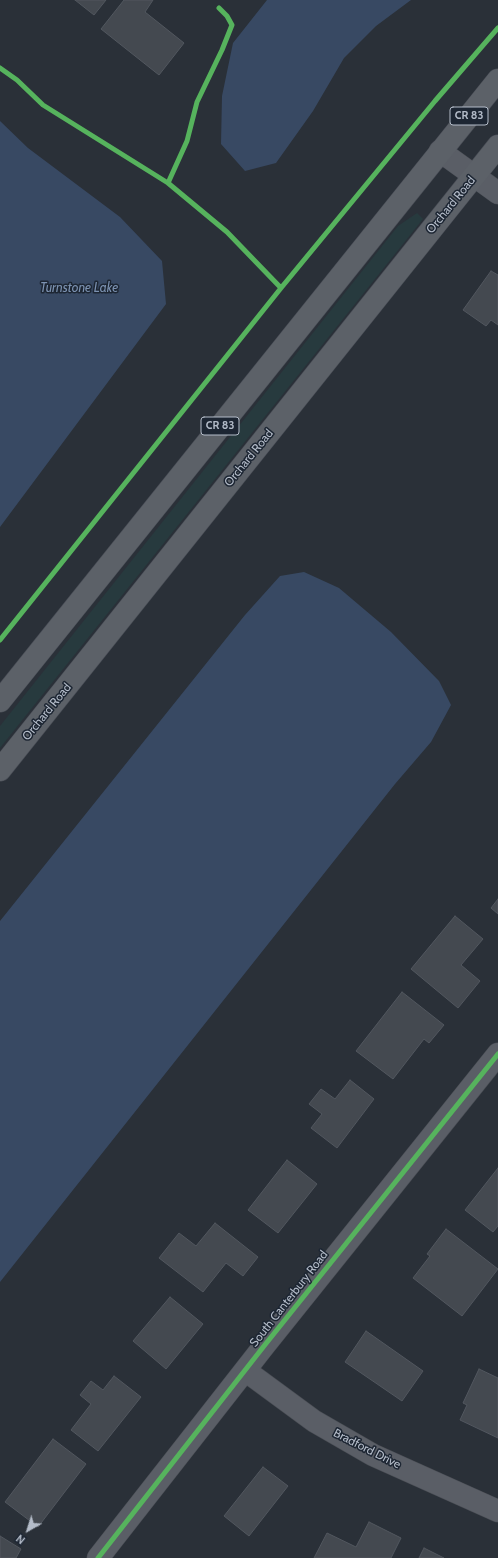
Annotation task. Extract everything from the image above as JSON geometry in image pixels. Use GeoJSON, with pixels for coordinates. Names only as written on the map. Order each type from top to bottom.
{"type":"FeatureCollection","features":[{"type":"Feature","properties":{"kind":"main road","name":"CR 83"},"geometry":{"type":"LineString","coordinates":[[0,701],[498,80]]}},
{"type":"Feature","properties":{"kind":"main road","name":"Orchard Road"},"geometry":{"type":"LineString","coordinates":[[0,770],[498,146]]}},
{"type":"Feature","properties":{"kind":"street"},"geometry":{"type":"LineString","coordinates":[[440,151],[498,193]]}},
{"type":"Feature","properties":{"kind":"street","name":"South Canterbury Road"},"geometry":{"type":"LineString","coordinates":[[98,1558],[246,1371],[264,1346],[498,1054]]}},
{"type":"Feature","properties":{"kind":"street","name":"Bradford Drive"},"geometry":{"type":"LineString","coordinates":[[246,1371],[314,1421],[373,1455],[498,1511]]}},
{"type":"Feature","properties":{"kind":"green space"},"geometry":{"type":"Polygon","coordinates":[[[417,213],[423,219],[0,748],[0,726],[398,226],[417,213]]]}},
{"type":"Feature","properties":{"kind":"water"},"geometry":{"type":"Polygon","coordinates":[[[267,0],[411,0],[376,26],[344,58],[313,111],[276,163],[245,171],[221,144],[222,96],[233,43],[267,0]]]}},
{"type":"Feature","properties":{"kind":"water","name":"Turnstone Lake"},"geometry":{"type":"Polygon","coordinates":[[[0,121],[28,148],[120,217],[162,261],[166,304],[0,527],[0,121]]]}},
{"type":"Feature","properties":{"kind":"water"},"geometry":{"type":"Polygon","coordinates":[[[304,572],[339,588],[391,632],[439,681],[451,705],[431,742],[395,784],[0,1282],[0,921],[245,615],[280,576],[304,572]]]}},
{"type":"Feature","properties":{"kind":"building"},"geometry":{"type":"Polygon","coordinates":[[[75,0],[106,0],[94,15],[75,0]]]}},
{"type":"Feature","properties":{"kind":"building"},"geometry":{"type":"Polygon","coordinates":[[[124,0],[153,0],[145,12],[184,43],[159,75],[101,29],[124,0]]]}},
{"type":"Feature","properties":{"kind":"building"},"geometry":{"type":"Polygon","coordinates":[[[491,271],[498,275],[498,325],[491,320],[486,326],[463,310],[491,271]]]}},
{"type":"Feature","properties":{"kind":"building"},"geometry":{"type":"Polygon","coordinates":[[[498,899],[498,914],[491,908],[498,899]]]}},
{"type":"Feature","properties":{"kind":"building"},"geometry":{"type":"Polygon","coordinates":[[[455,916],[483,939],[461,965],[480,981],[458,1008],[411,969],[455,916]]]}},
{"type":"Feature","properties":{"kind":"building"},"geometry":{"type":"Polygon","coordinates":[[[402,992],[444,1025],[429,1043],[424,1039],[393,1079],[356,1051],[402,992]]]}},
{"type":"Feature","properties":{"kind":"building"},"geometry":{"type":"Polygon","coordinates":[[[350,1080],[374,1099],[337,1148],[311,1128],[322,1114],[309,1104],[321,1089],[335,1099],[350,1080]]]}},
{"type":"Feature","properties":{"kind":"building"},"geometry":{"type":"Polygon","coordinates":[[[287,1160],[317,1184],[278,1233],[248,1210],[287,1160]]]}},
{"type":"Feature","properties":{"kind":"building"},"geometry":{"type":"Polygon","coordinates":[[[498,1168],[498,1226],[493,1232],[465,1210],[498,1168]]]}},
{"type":"Feature","properties":{"kind":"building"},"geometry":{"type":"Polygon","coordinates":[[[215,1223],[258,1257],[243,1276],[226,1263],[203,1292],[159,1258],[179,1233],[196,1246],[215,1223]]]}},
{"type":"Feature","properties":{"kind":"building"},"geometry":{"type":"Polygon","coordinates":[[[446,1229],[498,1269],[462,1316],[413,1278],[430,1256],[427,1254],[446,1229]]]}},
{"type":"Feature","properties":{"kind":"building"},"geometry":{"type":"Polygon","coordinates":[[[170,1297],[203,1324],[166,1369],[133,1341],[170,1297]]]}},
{"type":"Feature","properties":{"kind":"building"},"geometry":{"type":"Polygon","coordinates":[[[366,1331],[423,1371],[402,1401],[345,1362],[366,1331]]]}},
{"type":"Feature","properties":{"kind":"building"},"geometry":{"type":"Polygon","coordinates":[[[479,1369],[498,1378],[498,1438],[460,1420],[467,1405],[463,1403],[479,1369]]]}},
{"type":"Feature","properties":{"kind":"building"},"geometry":{"type":"Polygon","coordinates":[[[114,1376],[141,1397],[98,1451],[71,1430],[91,1404],[80,1395],[91,1381],[103,1390],[114,1376]]]}},
{"type":"Feature","properties":{"kind":"building"},"geometry":{"type":"Polygon","coordinates":[[[53,1439],[86,1464],[38,1527],[5,1502],[53,1439]]]}},
{"type":"Feature","properties":{"kind":"building"},"geometry":{"type":"Polygon","coordinates":[[[263,1467],[288,1486],[249,1536],[224,1516],[263,1467]]]}},
{"type":"Feature","properties":{"kind":"building"},"geometry":{"type":"Polygon","coordinates":[[[369,1522],[401,1538],[391,1558],[314,1558],[327,1533],[356,1547],[369,1522]]]}},
{"type":"Feature","properties":{"kind":"building"},"geometry":{"type":"Polygon","coordinates":[[[0,1536],[21,1549],[16,1558],[0,1558],[0,1536]]]}},
{"type":"Feature","properties":{"kind":"building"},"geometry":{"type":"Polygon","coordinates":[[[424,1548],[444,1558],[419,1558],[424,1548]]]}},
{"type":"Feature","properties":{"kind":"cycle path"},"geometry":{"type":"LineString","coordinates":[[168,183],[187,141],[197,102],[222,50],[232,25],[227,16],[219,8]]}},
{"type":"Feature","properties":{"kind":"cycle path"},"geometry":{"type":"LineString","coordinates":[[0,640],[281,288],[435,101],[498,28]]}},
{"type":"Feature","properties":{"kind":"cycle path"},"geometry":{"type":"LineString","coordinates":[[0,68],[17,80],[43,105],[168,183],[227,232],[281,288]]}},
{"type":"Feature","properties":{"kind":"cycle path"},"geometry":{"type":"LineString","coordinates":[[98,1558],[264,1346],[498,1054]]}}]}
